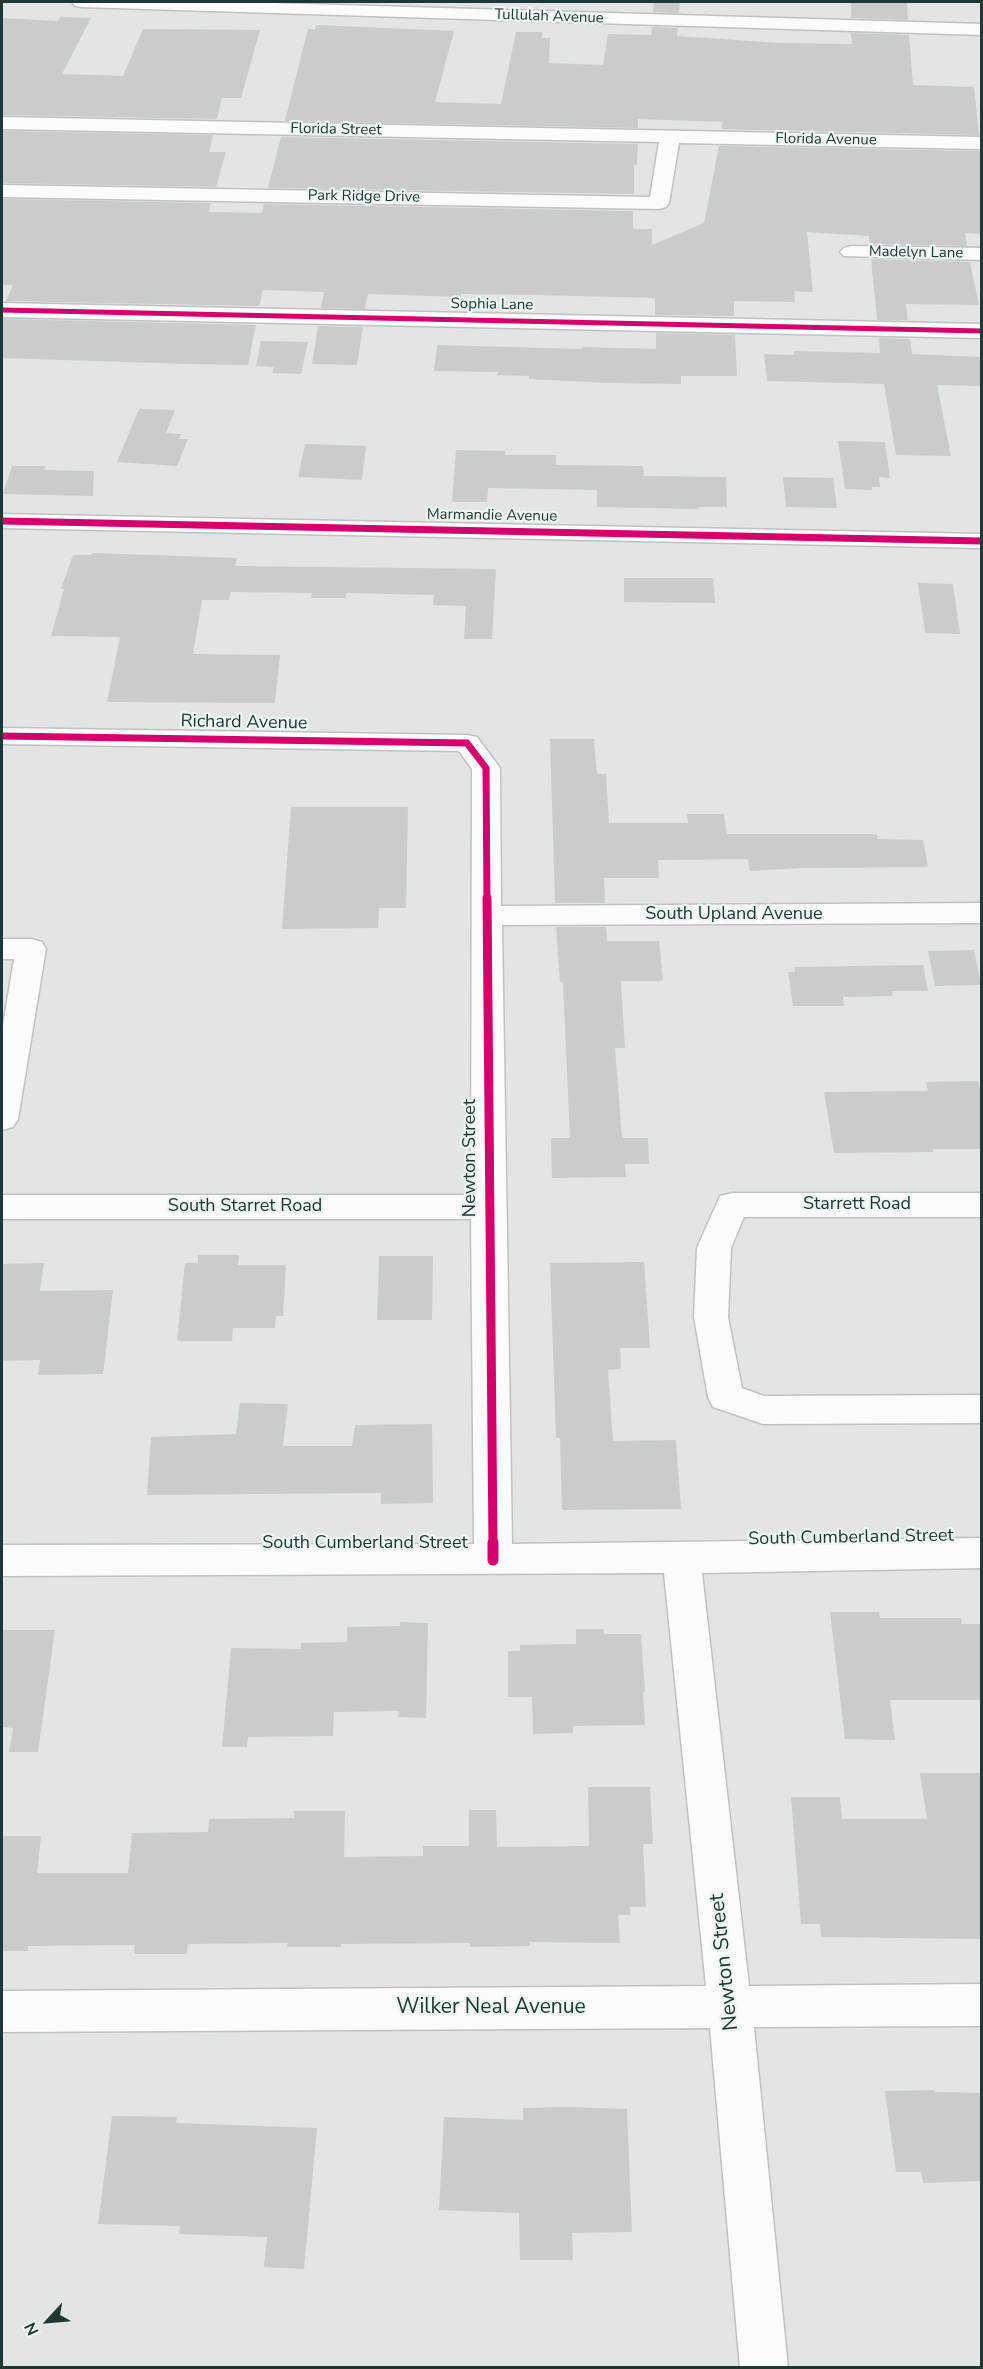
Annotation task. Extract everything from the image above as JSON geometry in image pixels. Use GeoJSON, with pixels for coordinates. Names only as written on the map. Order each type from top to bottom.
{"type":"FeatureCollection","features":[{"type":"Feature","properties":{"kind":"street","name":"Tullulah Avenue"},"geometry":{"type":"LineString","coordinates":[[81,2],[981,30]]}},
{"type":"Feature","properties":{"kind":"street","name":"Florida Street"},"geometry":{"type":"LineString","coordinates":[[2,123],[670,137]]}},
{"type":"Feature","properties":{"kind":"street","name":"Florida Avenue"},"geometry":{"type":"LineString","coordinates":[[670,137],[981,143]]}},
{"type":"Feature","properties":{"kind":"street","name":"Park Ridge Drive"},"geometry":{"type":"LineString","coordinates":[[2,191],[659,203],[670,137]]}},
{"type":"Feature","properties":{"kind":"street","name":"Madelyn Lane"},"geometry":{"type":"LineString","coordinates":[[850,252],[981,254]]}},
{"type":"Feature","properties":{"kind":"street","name":"Sophia Lane"},"geometry":{"type":"LineString","coordinates":[[2,310],[981,331]]}},
{"type":"Feature","properties":{"kind":"street","name":"Marmandie Avenue"},"geometry":{"type":"LineString","coordinates":[[2,521],[981,541]]}},
{"type":"Feature","properties":{"kind":"street","name":"Richard Avenue"},"geometry":{"type":"LineString","coordinates":[[2,736],[467,742],[478,757]]}},
{"type":"Feature","properties":{"kind":"street","name":"Newton Street"},"geometry":{"type":"LineString","coordinates":[[478,757],[486,768],[488,1207],[493,1560]]}},
{"type":"Feature","properties":{"kind":"street","name":"South Upland Avenue"},"geometry":{"type":"LineString","coordinates":[[487,916],[981,913]]}},
{"type":"Feature","properties":{"kind":"street"},"geometry":{"type":"LineString","coordinates":[[2,1119],[16,949]]}},
{"type":"Feature","properties":{"kind":"street","name":"Starrett Road"},"geometry":{"type":"LineString","coordinates":[[981,1205],[732,1205],[714,1248],[711,1317],[726,1397],[763,1410],[981,1409]]}},
{"type":"Feature","properties":{"kind":"street","name":"South Starret Road"},"geometry":{"type":"LineString","coordinates":[[2,1207],[488,1207]]}},
{"type":"Feature","properties":{"kind":"street","name":"South Cumberland Street"},"geometry":{"type":"LineString","coordinates":[[2,1561],[493,1560],[981,1553]]}},
{"type":"Feature","properties":{"kind":"street","name":"Newton Street"},"geometry":{"type":"LineString","coordinates":[[681,1558],[730,2007],[764,2367]]}},
{"type":"Feature","properties":{"kind":"street","name":"Wilker Neal Avenue"},"geometry":{"type":"LineString","coordinates":[[2,2012],[981,2005]]}},
{"type":"Feature","properties":{"kind":"building"},"geometry":{"type":"Polygon","coordinates":[[[654,2],[680,2],[679,13],[653,12],[654,2]]]}},
{"type":"Feature","properties":{"kind":"building"},"geometry":{"type":"Polygon","coordinates":[[[851,2],[907,2],[908,20],[851,18],[851,2]]]}},
{"type":"Feature","properties":{"kind":"building"},"geometry":{"type":"Polygon","coordinates":[[[60,17],[91,18],[62,74],[123,76],[143,29],[260,30],[241,98],[222,98],[217,119],[2,115],[2,18],[58,21],[60,17]]]}},
{"type":"Feature","properties":{"kind":"building"},"geometry":{"type":"Polygon","coordinates":[[[316,25],[454,31],[435,102],[501,104],[516,32],[542,32],[542,38],[550,38],[549,63],[603,65],[608,34],[651,35],[652,27],[678,28],[677,36],[781,43],[852,44],[851,33],[909,35],[913,85],[974,87],[979,135],[721,129],[723,122],[638,119],[638,128],[285,121],[308,29],[315,30],[316,25]]]}},
{"type":"Feature","properties":{"kind":"building"},"geometry":{"type":"Polygon","coordinates":[[[2,131],[213,135],[209,152],[226,152],[216,187],[2,183],[2,131]]]}},
{"type":"Feature","properties":{"kind":"building"},"geometry":{"type":"Polygon","coordinates":[[[281,137],[638,144],[637,165],[634,165],[634,194],[268,188],[281,137]]]}},
{"type":"Feature","properties":{"kind":"building"},"geometry":{"type":"Polygon","coordinates":[[[719,146],[980,151],[981,234],[965,233],[967,246],[869,244],[869,236],[807,232],[813,292],[794,291],[795,302],[734,301],[734,316],[655,315],[655,298],[534,295],[461,294],[461,297],[368,294],[365,309],[321,308],[324,292],[263,290],[259,306],[6,301],[13,285],[2,285],[2,199],[211,203],[209,212],[262,213],[264,204],[633,211],[633,229],[652,229],[652,245],[704,223],[719,146]]]}},
{"type":"Feature","properties":{"kind":"building"},"geometry":{"type":"Polygon","coordinates":[[[871,259],[970,262],[979,305],[906,304],[908,320],[877,320],[871,259]]]}},
{"type":"Feature","properties":{"kind":"building"},"geometry":{"type":"Polygon","coordinates":[[[2,319],[256,325],[248,365],[187,364],[2,358],[2,319]]]}},
{"type":"Feature","properties":{"kind":"building"},"geometry":{"type":"Polygon","coordinates":[[[318,326],[363,327],[357,365],[312,364],[318,326]]]}},
{"type":"Feature","properties":{"kind":"building"},"geometry":{"type":"Polygon","coordinates":[[[656,333],[735,335],[737,376],[681,376],[681,384],[610,383],[529,379],[529,376],[497,375],[498,372],[434,371],[437,345],[656,349],[656,333]]]}},
{"type":"Feature","properties":{"kind":"building"},"geometry":{"type":"Polygon","coordinates":[[[879,338],[910,339],[912,354],[981,357],[981,386],[937,385],[951,456],[896,455],[884,384],[767,381],[764,354],[794,355],[794,351],[880,353],[879,338]]]}},
{"type":"Feature","properties":{"kind":"building"},"geometry":{"type":"Polygon","coordinates":[[[261,341],[308,342],[301,374],[272,373],[274,367],[256,366],[261,341]]]}},
{"type":"Feature","properties":{"kind":"building"},"geometry":{"type":"Polygon","coordinates":[[[139,409],[175,410],[166,433],[181,434],[179,439],[188,439],[177,466],[117,462],[139,409]]]}},
{"type":"Feature","properties":{"kind":"building"},"geometry":{"type":"Polygon","coordinates":[[[838,441],[885,442],[890,478],[879,477],[880,487],[872,487],[872,490],[845,489],[838,441]]]}},
{"type":"Feature","properties":{"kind":"building"},"geometry":{"type":"Polygon","coordinates":[[[305,444],[366,446],[362,480],[298,477],[305,444]]]}},
{"type":"Feature","properties":{"kind":"building"},"geometry":{"type":"Polygon","coordinates":[[[456,450],[505,451],[505,455],[556,455],[556,465],[643,466],[644,476],[726,477],[727,507],[699,507],[699,509],[597,507],[597,490],[488,488],[487,502],[452,502],[456,450]]]}},
{"type":"Feature","properties":{"kind":"building"},"geometry":{"type":"Polygon","coordinates":[[[12,466],[46,466],[44,470],[94,471],[93,496],[3,494],[12,466]]]}},
{"type":"Feature","properties":{"kind":"building"},"geometry":{"type":"Polygon","coordinates":[[[783,477],[833,478],[837,508],[786,507],[783,477]]]}},
{"type":"Feature","properties":{"kind":"building"},"geometry":{"type":"Polygon","coordinates":[[[92,553],[237,558],[235,566],[496,569],[492,639],[464,639],[466,606],[433,605],[434,595],[346,593],[346,598],[311,598],[312,593],[231,592],[229,600],[202,600],[193,654],[280,655],[275,703],[107,702],[120,637],[51,636],[64,589],[61,589],[73,555],[91,555],[92,553]]]}},
{"type":"Feature","properties":{"kind":"building"},"geometry":{"type":"Polygon","coordinates":[[[624,578],[713,578],[715,603],[624,602],[624,578]]]}},
{"type":"Feature","properties":{"kind":"building"},"geometry":{"type":"Polygon","coordinates":[[[918,583],[953,584],[960,634],[925,633],[918,583]]]}},
{"type":"Feature","properties":{"kind":"building"},"geometry":{"type":"Polygon","coordinates":[[[550,739],[594,739],[597,774],[606,774],[609,823],[688,823],[687,814],[724,814],[727,834],[877,834],[878,839],[923,840],[928,867],[803,868],[750,871],[748,859],[658,860],[659,878],[604,878],[605,903],[555,903],[550,739]]]}},
{"type":"Feature","properties":{"kind":"building"},"geometry":{"type":"Polygon","coordinates":[[[291,807],[408,807],[406,908],[379,908],[378,928],[282,929],[291,807]]]}},
{"type":"Feature","properties":{"kind":"building"},"geometry":{"type":"Polygon","coordinates":[[[556,927],[606,927],[607,941],[659,941],[663,981],[621,981],[625,1048],[615,1048],[622,1138],[648,1138],[649,1164],[625,1164],[626,1177],[552,1178],[551,1138],[570,1138],[563,982],[560,982],[556,927]]]}},
{"type":"Feature","properties":{"kind":"building"},"geometry":{"type":"Polygon","coordinates":[[[974,950],[981,985],[935,986],[928,951],[974,950]]]}},
{"type":"Feature","properties":{"kind":"building"},"geometry":{"type":"Polygon","coordinates":[[[923,965],[928,991],[892,991],[893,996],[843,997],[844,1006],[793,1006],[788,972],[795,972],[794,967],[923,965]]]}},
{"type":"Feature","properties":{"kind":"building"},"geometry":{"type":"Polygon","coordinates":[[[978,1081],[981,1094],[981,1149],[834,1153],[824,1092],[928,1091],[926,1082],[978,1081]]]}},
{"type":"Feature","properties":{"kind":"building"},"geometry":{"type":"Polygon","coordinates":[[[198,1255],[239,1255],[238,1265],[286,1265],[283,1316],[276,1316],[275,1328],[233,1328],[232,1341],[177,1341],[185,1263],[198,1263],[198,1255]]]}},
{"type":"Feature","properties":{"kind":"building"},"geometry":{"type":"Polygon","coordinates":[[[379,1256],[433,1256],[432,1320],[377,1320],[379,1256]]]}},
{"type":"Feature","properties":{"kind":"building"},"geometry":{"type":"Polygon","coordinates":[[[644,1262],[650,1348],[620,1348],[621,1369],[608,1370],[613,1441],[676,1440],[681,1509],[562,1510],[560,1438],[556,1438],[550,1263],[644,1262]]]}},
{"type":"Feature","properties":{"kind":"building"},"geometry":{"type":"Polygon","coordinates":[[[44,1263],[40,1291],[113,1290],[103,1374],[38,1375],[40,1360],[2,1361],[2,1264],[44,1263]]]}},
{"type":"Feature","properties":{"kind":"building"},"geometry":{"type":"Polygon","coordinates":[[[240,1403],[288,1404],[283,1446],[352,1446],[355,1425],[432,1424],[433,1503],[381,1504],[381,1493],[147,1495],[151,1437],[236,1434],[240,1403]]]}},
{"type":"Feature","properties":{"kind":"building"},"geometry":{"type":"Polygon","coordinates":[[[830,1612],[879,1612],[880,1618],[961,1618],[962,1624],[981,1624],[981,1700],[890,1700],[895,1740],[845,1739],[830,1612]]]}},
{"type":"Feature","properties":{"kind":"building"},"geometry":{"type":"Polygon","coordinates":[[[400,1622],[428,1623],[426,1718],[398,1717],[399,1711],[334,1712],[333,1736],[248,1737],[247,1747],[222,1747],[231,1648],[301,1649],[301,1643],[347,1642],[347,1627],[400,1626],[400,1622]]]}},
{"type":"Feature","properties":{"kind":"building"},"geometry":{"type":"Polygon","coordinates":[[[576,1629],[603,1629],[604,1634],[641,1634],[645,1725],[573,1726],[573,1733],[533,1734],[532,1697],[508,1697],[508,1651],[520,1651],[520,1645],[576,1644],[576,1629]]]}},
{"type":"Feature","properties":{"kind":"building"},"geometry":{"type":"Polygon","coordinates":[[[2,1630],[55,1630],[38,1752],[9,1752],[13,1728],[2,1727],[2,1630]]]}},
{"type":"Feature","properties":{"kind":"building"},"geometry":{"type":"Polygon","coordinates":[[[920,1773],[981,1773],[981,1939],[821,1937],[820,1924],[801,1924],[791,1797],[840,1797],[842,1819],[927,1819],[920,1773]]]}},
{"type":"Feature","properties":{"kind":"building"},"geometry":{"type":"Polygon","coordinates":[[[588,1787],[650,1787],[653,1844],[643,1844],[646,1907],[630,1907],[630,1915],[618,1915],[620,1943],[530,1942],[530,1946],[470,1947],[470,1943],[341,1944],[341,1947],[287,1947],[288,1943],[188,1944],[187,1954],[134,1954],[135,1945],[28,1946],[28,1951],[2,1951],[2,1836],[41,1836],[37,1873],[128,1873],[132,1833],[208,1832],[209,1819],[294,1818],[294,1811],[345,1811],[344,1857],[423,1856],[423,1846],[469,1846],[469,1810],[496,1810],[497,1847],[589,1846],[588,1787]]]}},
{"type":"Feature","properties":{"kind":"building"},"geometry":{"type":"Polygon","coordinates":[[[935,2090],[935,2092],[981,2093],[981,2181],[923,2183],[921,2172],[896,2172],[885,2091],[935,2090]]]}},
{"type":"Feature","properties":{"kind":"building"},"geometry":{"type":"Polygon","coordinates":[[[523,2108],[627,2109],[632,2232],[572,2233],[573,2260],[520,2260],[519,2213],[439,2210],[444,2117],[523,2120],[523,2108]]]}},
{"type":"Feature","properties":{"kind":"building"},"geometry":{"type":"Polygon","coordinates":[[[112,2116],[177,2117],[176,2123],[317,2128],[304,2269],[264,2267],[267,2237],[179,2234],[180,2226],[98,2224],[112,2116]]]}},
{"type":"Feature","properties":{"kind":"cycle path"},"geometry":{"type":"LineString","coordinates":[[2,310],[982,331]]}},
{"type":"Feature","properties":{"kind":"cycle path"},"geometry":{"type":"LineString","coordinates":[[2,521],[982,541]]}},
{"type":"Feature","properties":{"kind":"cycle path"},"geometry":{"type":"LineString","coordinates":[[2,736],[467,743],[486,768],[488,1207],[493,1560]]}}]}
